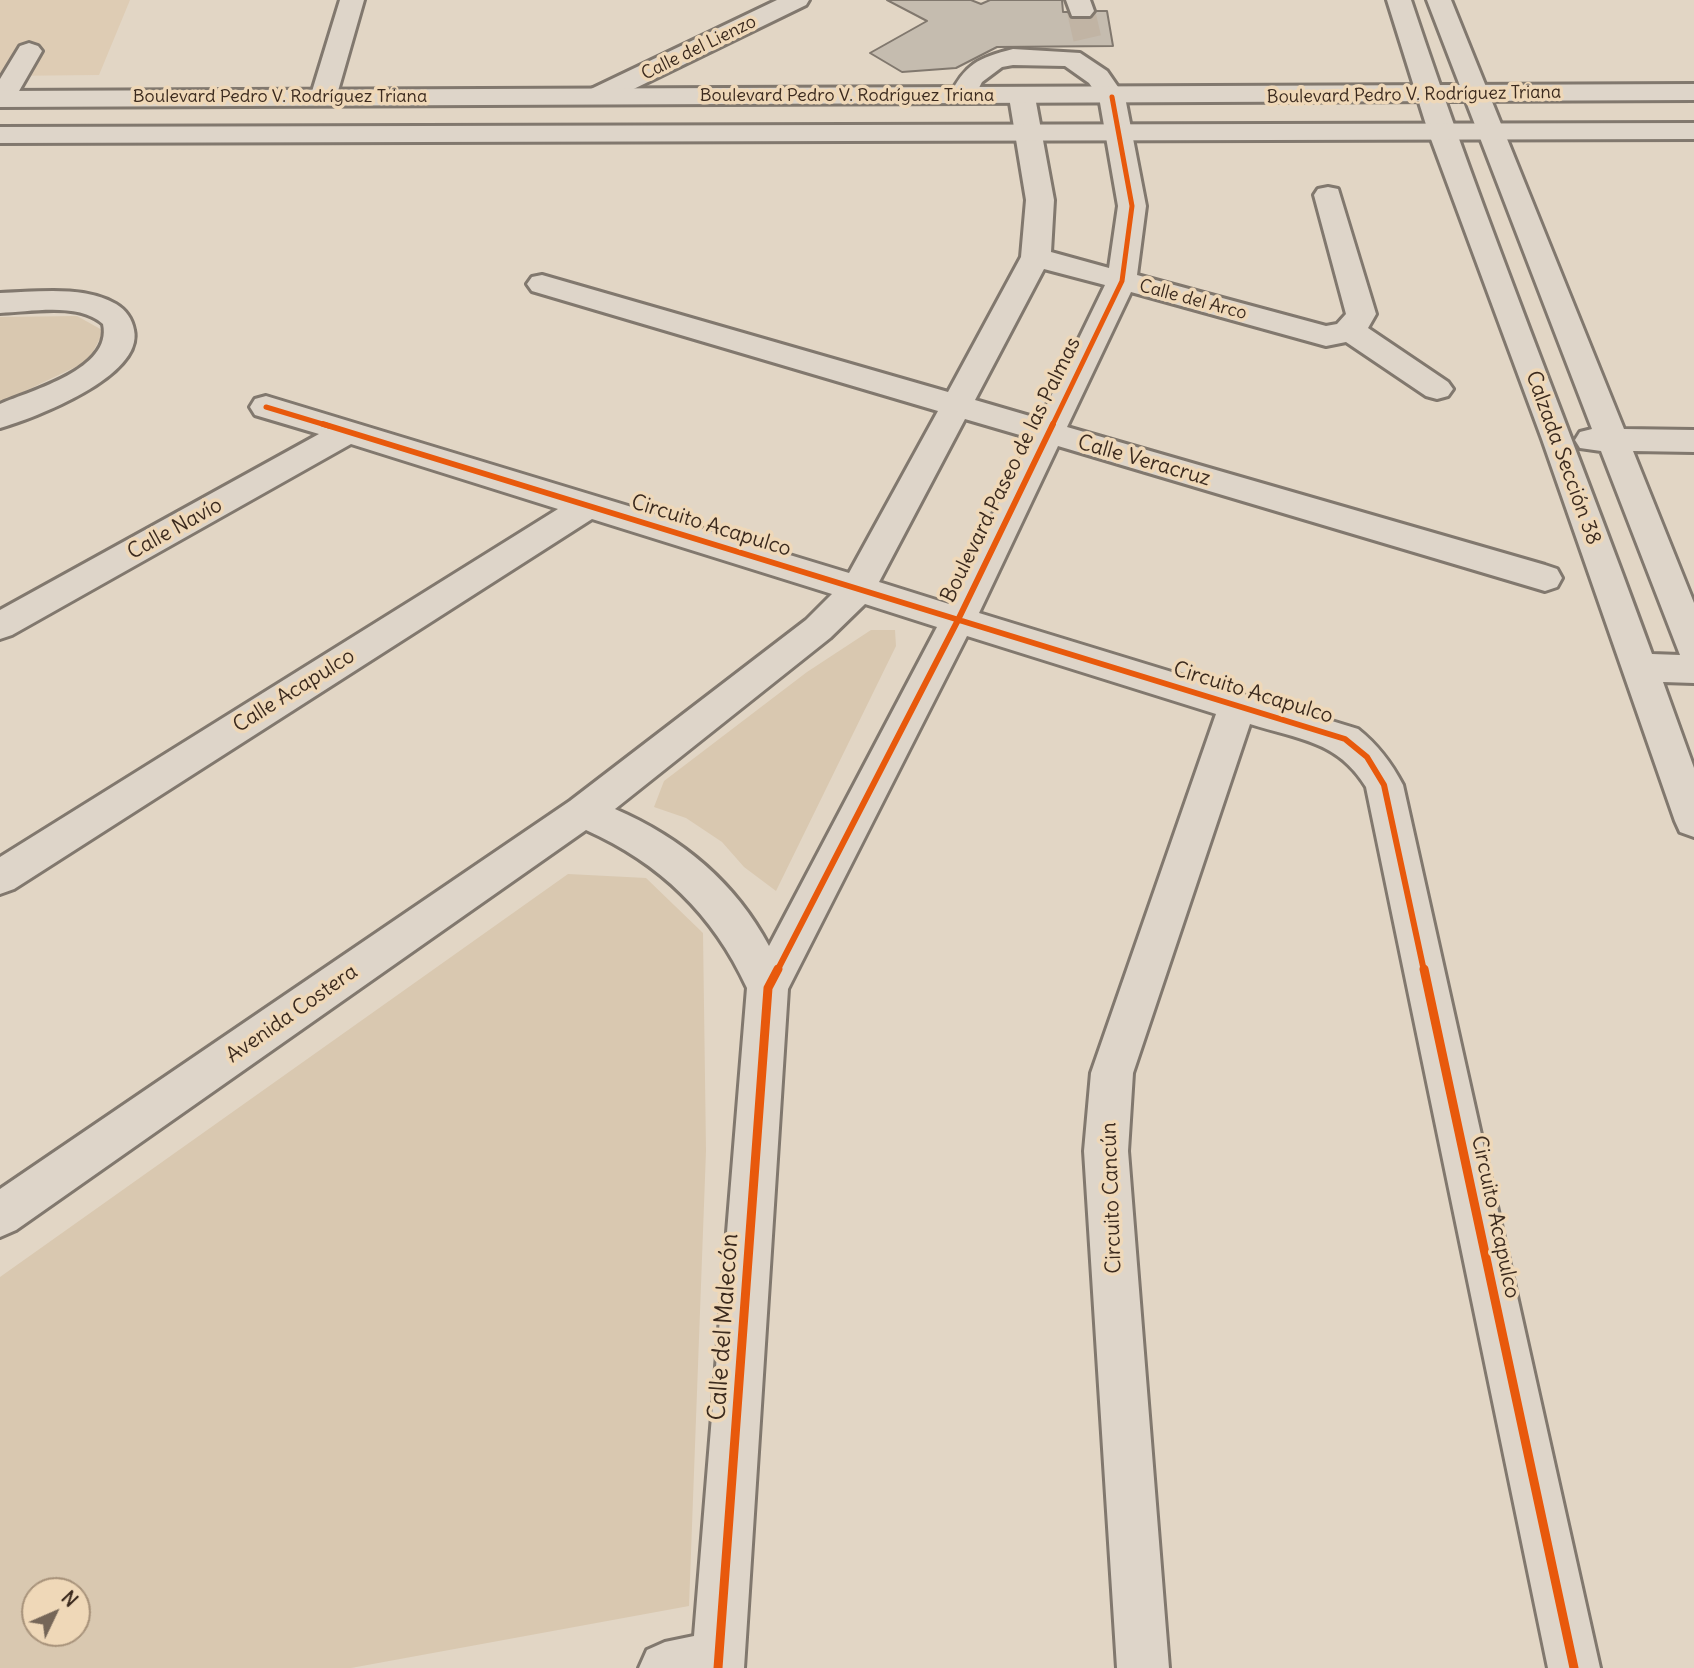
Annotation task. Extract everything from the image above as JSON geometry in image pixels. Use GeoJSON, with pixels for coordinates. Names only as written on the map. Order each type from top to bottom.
{"type":"FeatureCollection","features":[{"type":"Feature","properties":{"kind":"street"},"geometry":{"type":"LineString","coordinates":[[323,98],[352,0]]}},
{"type":"Feature","properties":{"kind":"street","name":"Calle del Lienzo"},"geometry":{"type":"LineString","coordinates":[[600,95],[797,0]]}},
{"type":"Feature","properties":{"kind":"street"},"geometry":{"type":"LineString","coordinates":[[1402,9],[1443,9],[1474,94],[1694,648]]}},
{"type":"Feature","properties":{"kind":"street","name":"Calzada Sección 38"},"geometry":{"type":"LineString","coordinates":[[1402,9],[1441,131],[1558,439],[1637,668],[1694,821]]}},
{"type":"Feature","properties":{"kind":"street","name":"Boulevard Paseo de las Palmas"},"geometry":{"type":"LineString","coordinates":[[768,988],[957,622],[1122,281],[1132,206],[1120,131],[1089,46]]}},
{"type":"Feature","properties":{"kind":"street"},"geometry":{"type":"LineString","coordinates":[[1,99],[29,51]]}},
{"type":"Feature","properties":{"kind":"street"},"geometry":{"type":"LineString","coordinates":[[962,97],[971,78],[993,62],[1013,57],[1071,58],[1105,87]]}},
{"type":"Feature","properties":{"kind":"street","name":"Boulevard Pedro V. Rodríguez Triana"},"geometry":{"type":"LineString","coordinates":[[1,99],[600,95],[1022,97],[1105,87],[1430,95],[1694,92]]}},
{"type":"Feature","properties":{"kind":"street"},"geometry":{"type":"LineString","coordinates":[[583,812],[818,629],[857,591],[1036,257],[1040,200],[1022,97]]}},
{"type":"Feature","properties":{"kind":"street","name":"Boulevard Pedro V. Rodríguez Triana"},"geometry":{"type":"LineString","coordinates":[[0,135],[1694,131]]}},
{"type":"Feature","properties":{"kind":"street"},"geometry":{"type":"LineString","coordinates":[[1328,195],[1361,314],[1358,323],[1350,331],[1437,389]]}},
{"type":"Feature","properties":{"kind":"street","name":"Calle del Arco"},"geometry":{"type":"LineString","coordinates":[[1036,257],[1326,336],[1350,331]]}},
{"type":"Feature","properties":{"kind":"street","name":"Calle Veracruz"},"geometry":{"type":"LineString","coordinates":[[542,284],[1545,578]]}},
{"type":"Feature","properties":{"kind":"street"},"geometry":{"type":"LineString","coordinates":[[0,303],[84,302],[111,314],[120,330],[117,350],[100,369],[0,417]]}},
{"type":"Feature","properties":{"kind":"street","name":"Circuito Acapulco"},"geometry":{"type":"LineString","coordinates":[[266,407],[957,622],[1345,739],[1367,757],[1384,785],[1574,1668]]}},
{"type":"Feature","properties":{"kind":"street","name":"Calle Navío"},"geometry":{"type":"LineString","coordinates":[[0,626],[350,431]]}},
{"type":"Feature","properties":{"kind":"street"},"geometry":{"type":"LineString","coordinates":[[1558,439],[1694,440]]}},
{"type":"Feature","properties":{"kind":"street","name":"Calle Acapulco"},"geometry":{"type":"LineString","coordinates":[[0,877],[588,506]]}},
{"type":"Feature","properties":{"kind":"street"},"geometry":{"type":"LineString","coordinates":[[1637,668],[1694,669]]}},
{"type":"Feature","properties":{"kind":"street","name":"Circuito Cancún"},"geometry":{"type":"LineString","coordinates":[[1143,1668],[1105,1151],[1112,1073],[1237,707]]}},
{"type":"Feature","properties":{"kind":"street"},"geometry":{"type":"LineString","coordinates":[[583,812],[625,829],[663,851],[697,878],[726,911],[751,947],[768,988]]}},
{"type":"Feature","properties":{"kind":"street","name":"Avenida Costera"},"geometry":{"type":"LineString","coordinates":[[0,1215],[583,812]]}},
{"type":"Feature","properties":{"kind":"street","name":"Calle del Malecón"},"geometry":{"type":"LineString","coordinates":[[718,1663],[768,988]]}},
{"type":"Feature","properties":{"kind":"street"},"geometry":{"type":"LineString","coordinates":[[665,1668],[718,1663]]}},
{"type":"Feature","properties":{"kind":"shaded area"},"geometry":{"type":"Polygon","coordinates":[[[0,0],[130,0],[99,75],[0,76],[0,0]]]}},
{"type":"Feature","properties":{"kind":"shaded area"},"geometry":{"type":"Polygon","coordinates":[[[77,316],[104,331],[88,361],[0,403],[0,317],[77,316]]]}},
{"type":"Feature","properties":{"kind":"shaded area"},"geometry":{"type":"Polygon","coordinates":[[[871,630],[895,630],[896,646],[776,891],[744,867],[722,842],[686,818],[654,807],[664,781],[807,672],[871,630]]]}},
{"type":"Feature","properties":{"kind":"shaded area"},"geometry":{"type":"Polygon","coordinates":[[[568,874],[646,878],[703,933],[706,1151],[689,1606],[351,1668],[0,1668],[0,1277],[568,874]]]}},
{"type":"Feature","properties":{"kind":"building"},"geometry":{"type":"Polygon","coordinates":[[[887,0],[971,0],[981,4],[990,0],[1062,0],[1063,12],[1068,12],[1072,19],[1090,19],[1096,11],[1107,11],[1113,46],[997,47],[956,68],[902,72],[870,53],[927,21],[887,0]]]}},
{"type":"Feature","properties":{"kind":"tunnel"},"geometry":{"type":"LineString","coordinates":[[1081,11],[1089,46]]}},
{"type":"Feature","properties":{"kind":"cycle path"},"geometry":{"type":"LineString","coordinates":[[718,1668],[768,988],[957,622],[1122,281],[1132,206],[1112,97]]}},
{"type":"Feature","properties":{"kind":"cycle path"},"geometry":{"type":"LineString","coordinates":[[266,407],[1345,739],[1367,757],[1384,785],[1574,1668]]}}]}
